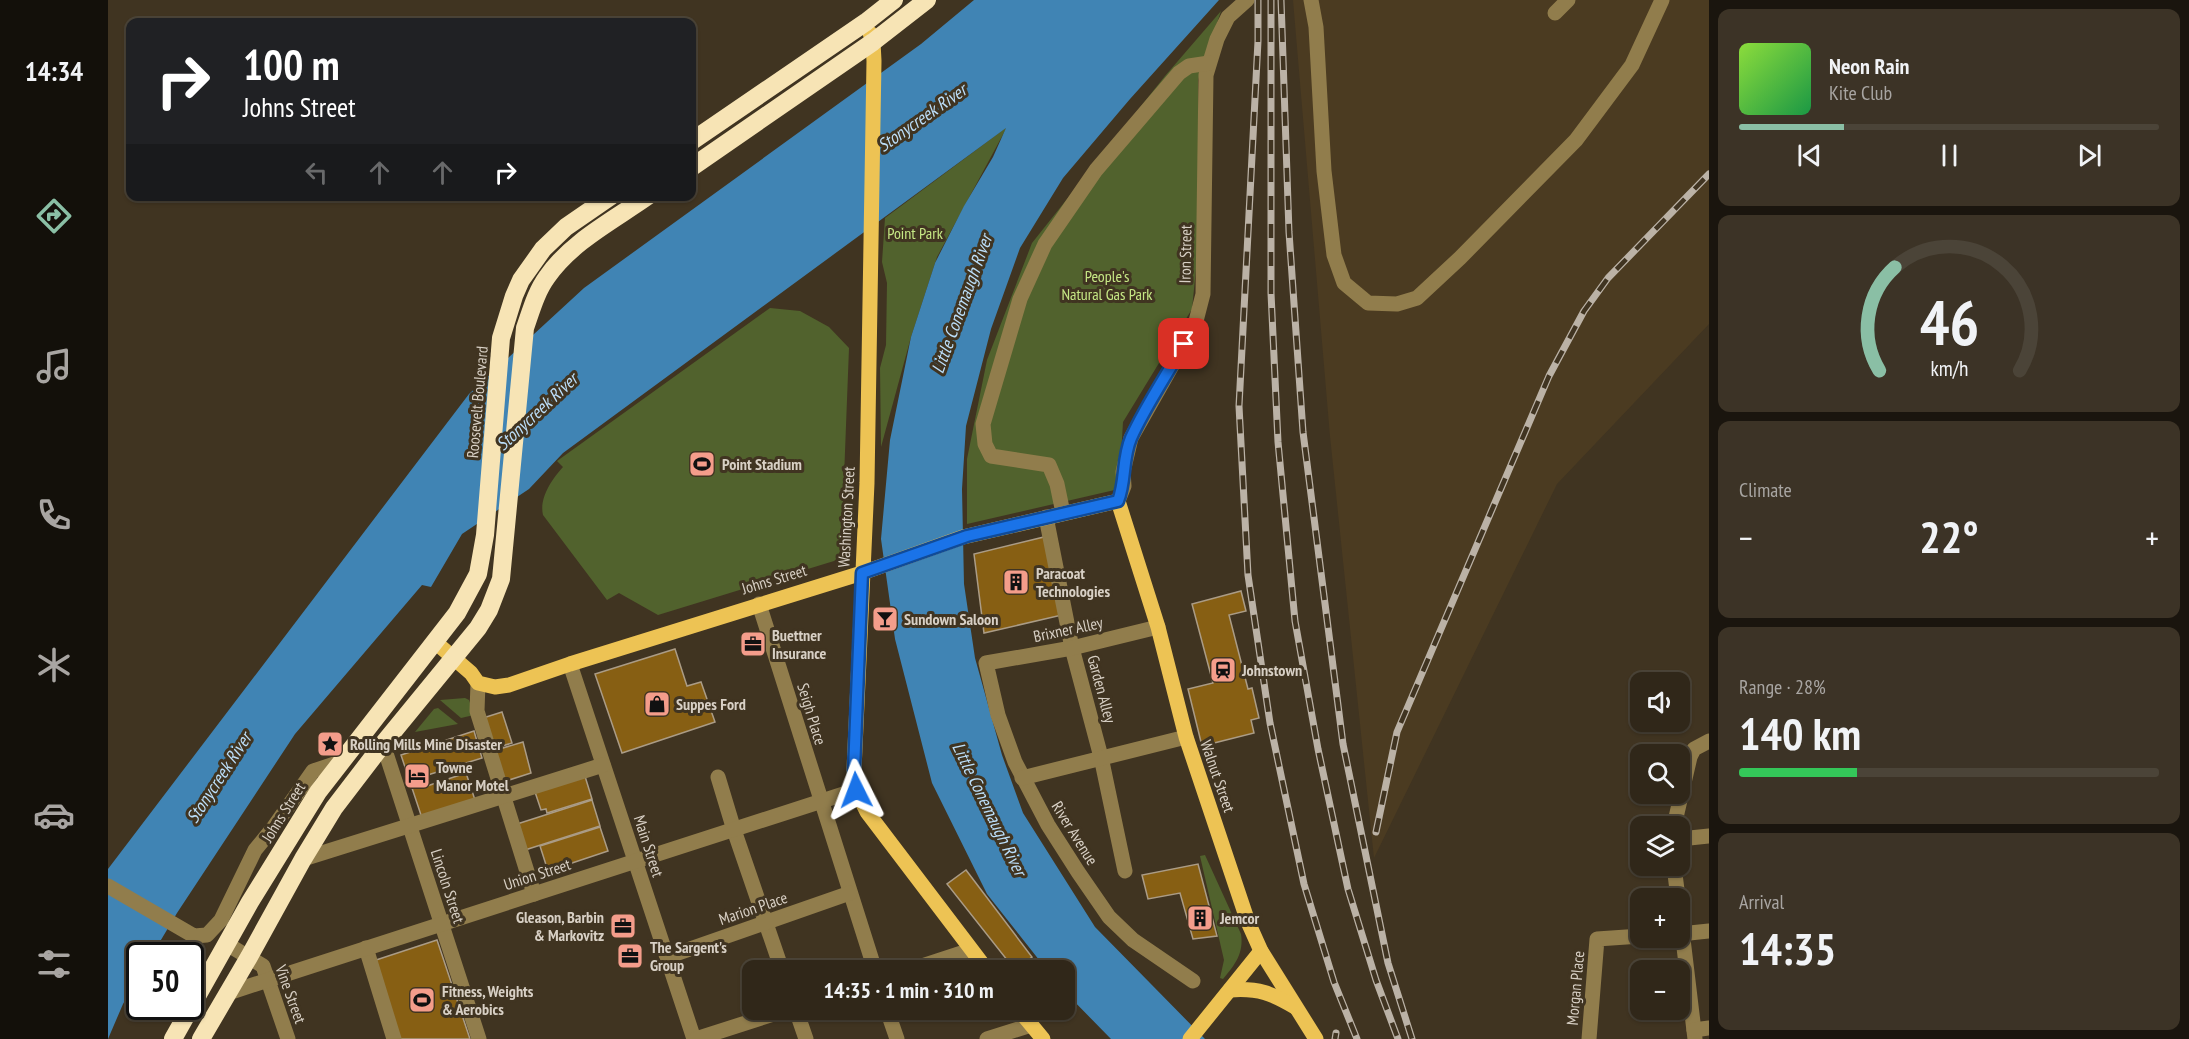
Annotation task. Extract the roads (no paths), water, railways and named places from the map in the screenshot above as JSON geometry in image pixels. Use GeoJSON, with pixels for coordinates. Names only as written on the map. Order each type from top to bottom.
{"type":"FeatureCollection","features":[{"type":"Feature","properties":{"kind":"highway"},"geometry":{"type":"LineString","coordinates":[[696,138],[866,22],[894,0]]}},
{"type":"Feature","properties":{"kind":"highway"},"geometry":{"type":"LineString","coordinates":[[696,164],[873,42],[927,0]]}},
{"type":"Feature","properties":{"kind":"highway","name":"Roosevelt Boulevard"},"geometry":{"type":"LineString","coordinates":[[434,641],[457,613],[478,574],[485,535],[501,338],[521,280],[543,249],[566,227],[604,201]]}},
{"type":"Feature","properties":{"kind":"highway"},"geometry":{"type":"LineString","coordinates":[[201,1039],[334,808],[478,628],[489,610],[501,579],[525,328],[533,305],[546,278],[565,257],[641,201]]}},
{"type":"Feature","properties":{"kind":"highway","name":"Johns Street"},"geometry":{"type":"LineString","coordinates":[[173,1039],[274,862],[318,792],[434,641]]}},
{"type":"Feature","properties":{"kind":"main road","name":"Washington Street"},"geometry":{"type":"LineString","coordinates":[[866,22],[873,42],[874,61],[867,483],[854,770],[856,790],[867,812],[979,960]]}},
{"type":"Feature","properties":{"kind":"main road","name":"Johns Street"},"geometry":{"type":"LineString","coordinates":[[478,683],[495,687],[509,685],[570,663],[862,573],[963,537],[1118,501]]}},
{"type":"Feature","properties":{"kind":"main road","name":"Walnut Street"},"geometry":{"type":"LineString","coordinates":[[1118,501],[1158,627],[1186,737],[1248,922],[1261,951],[1316,1039]]}},
{"type":"Feature","properties":{"kind":"main road"},"geometry":{"type":"LineString","coordinates":[[434,641],[454,657],[478,683]]}},
{"type":"Feature","properties":{"kind":"main road"},"geometry":{"type":"LineString","coordinates":[[1190,1039],[1261,951]]}},
{"type":"Feature","properties":{"kind":"main road"},"geometry":{"type":"LineString","coordinates":[[1230,990],[1248,988],[1263,991],[1297,1008]]}},
{"type":"Feature","properties":{"kind":"main road"},"geometry":{"type":"LineString","coordinates":[[1028,1020],[1043,1039]]}},
{"type":"Feature","properties":{"kind":"street","name":"Iron Street"},"geometry":{"type":"LineString","coordinates":[[1118,501],[1124,486],[1123,472],[1131,438],[1195,325],[1203,294],[1206,75],[1217,39],[1228,17],[1246,0]]}},
{"type":"Feature","properties":{"kind":"street"},"geometry":{"type":"LineString","coordinates":[[1311,0],[1316,27],[1324,171],[1334,255],[1344,283],[1368,303],[1397,304],[1417,298],[1460,258],[1576,140],[1632,65],[1662,0]]}},
{"type":"Feature","properties":{"kind":"street"},"geometry":{"type":"LineString","coordinates":[[1555,13],[1568,0]]}},
{"type":"Feature","properties":{"kind":"street"},"geometry":{"type":"LineString","coordinates":[[1063,513],[1057,484],[1049,465],[991,456],[984,444],[983,424],[1020,299],[1045,244],[1095,170],[1179,73],[1189,66],[1209,63]]}},
{"type":"Feature","properties":{"kind":"street","name":"Garden Alley"},"geometry":{"type":"LineString","coordinates":[[1046,517],[1072,648],[1101,757],[1125,871]]}},
{"type":"Feature","properties":{"kind":"street","name":"Seigh Place"},"geometry":{"type":"LineString","coordinates":[[759,604],[872,960]]}},
{"type":"Feature","properties":{"kind":"street","name":"Brixner Alley"},"geometry":{"type":"LineString","coordinates":[[986,663],[1072,648],[1158,627]]}},
{"type":"Feature","properties":{"kind":"street","name":"Main Street"},"geometry":{"type":"LineString","coordinates":[[570,663],[695,1039]]}},
{"type":"Feature","properties":{"kind":"street","name":"River Avenue"},"geometry":{"type":"LineString","coordinates":[[986,663],[998,715],[1022,778],[1047,825],[1109,917],[1133,940],[1193,981]]}},
{"type":"Feature","properties":{"kind":"street"},"geometry":{"type":"LineString","coordinates":[[478,683],[477,711],[534,894]]}},
{"type":"Feature","properties":{"kind":"street"},"geometry":{"type":"LineString","coordinates":[[1022,778],[1186,737]]}},
{"type":"Feature","properties":{"kind":"street"},"geometry":{"type":"LineString","coordinates":[[1676,816],[1690,757],[1694,749],[1709,741]]}},
{"type":"Feature","properties":{"kind":"street","name":"Lincoln Street"},"geometry":{"type":"LineString","coordinates":[[383,744],[479,1039]]}},
{"type":"Feature","properties":{"kind":"street"},"geometry":{"type":"LineString","coordinates":[[108,886],[179,929],[194,936],[207,935],[221,920],[255,850],[313,771],[340,762]]}},
{"type":"Feature","properties":{"kind":"street"},"geometry":{"type":"LineString","coordinates":[[303,859],[603,765]]}},
{"type":"Feature","properties":{"kind":"street"},"geometry":{"type":"LineString","coordinates":[[718,777],[778,960]]}},
{"type":"Feature","properties":{"kind":"street","name":"Union Street"},"geometry":{"type":"LineString","coordinates":[[228,993],[856,790]]}},
{"type":"Feature","properties":{"kind":"street"},"geometry":{"type":"LineString","coordinates":[[1690,838],[1709,836]]}},
{"type":"Feature","properties":{"kind":"street","name":"Marion Place"},"geometry":{"type":"LineString","coordinates":[[667,957],[850,893]]}},
{"type":"Feature","properties":{"kind":"street"},"geometry":{"type":"LineString","coordinates":[[1690,933],[1709,931]]}},
{"type":"Feature","properties":{"kind":"street","name":"Morgan Place"},"geometry":{"type":"LineString","coordinates":[[1589,1039],[1597,939],[1630,937]]}},
{"type":"Feature","properties":{"kind":"street","name":"Vine Street"},"geometry":{"type":"LineString","coordinates":[[227,944],[263,966],[288,1039]]}},
{"type":"Feature","properties":{"kind":"street"},"geometry":{"type":"LineString","coordinates":[[366,948],[394,1039]]}},
{"type":"Feature","properties":{"kind":"street"},"geometry":{"type":"LineString","coordinates":[[1684,948],[1699,1032]]}},
{"type":"Feature","properties":{"kind":"street"},"geometry":{"type":"LineString","coordinates":[[940,960],[971,950]]}},
{"type":"Feature","properties":{"kind":"street"},"geometry":{"type":"LineString","coordinates":[[695,1039],[755,1020]]}},
{"type":"Feature","properties":{"kind":"street"},"geometry":{"type":"LineString","coordinates":[[799,1020],[806,1039]]}},
{"type":"Feature","properties":{"kind":"street"},"geometry":{"type":"LineString","coordinates":[[890,1020],[897,1039]]}},
{"type":"Feature","properties":{"kind":"street"},"geometry":{"type":"LineString","coordinates":[[987,1039],[1031,1024]]}},
{"type":"Feature","properties":{"kind":"water"},"geometry":{"type":"Polygon","coordinates":[[[974,0],[1219,0],[1063,178],[1020,248],[991,329],[966,426],[962,489],[964,584],[975,658],[1002,755],[1023,813],[1095,927],[1205,1039],[1111,1039],[1075,1002],[1075,960],[1039,960],[987,894],[932,783],[895,639],[881,539],[890,440],[911,337],[935,263],[964,206],[993,157],[1006,128],[563,453],[529,489],[462,534],[431,587],[422,585],[295,734],[160,942],[126,942],[126,999],[108,1039],[108,869],[469,394],[584,288],[921,44],[974,0]]]}},
{"type":"Feature","properties":{"kind":"railway"},"geometry":{"type":"LineString","coordinates":[[1258,0],[1258,41],[1239,406],[1248,575],[1270,723],[1304,884],[1334,982],[1357,1039]]}},
{"type":"Feature","properties":{"kind":"railway"},"geometry":{"type":"LineString","coordinates":[[1271,0],[1271,293],[1278,442],[1295,621],[1318,749],[1348,889],[1376,980],[1398,1039]]}},
{"type":"Feature","properties":{"kind":"railway"},"geometry":{"type":"LineString","coordinates":[[1281,0],[1289,232],[1303,432],[1343,744],[1388,963],[1412,1039]]}},
{"type":"Feature","properties":{"kind":"railway"},"geometry":{"type":"LineString","coordinates":[[1376,832],[1397,732],[1549,376],[1584,311],[1608,278],[1709,174]]}},
{"type":"Feature","properties":{"kind":"railway"},"geometry":{"type":"LineString","coordinates":[[1335,1039],[1336,1033]]}},
{"type":"Feature","properties":{"kind":"place","name":"Point Stadium"},"geometry":{"type":"Point","coordinates":[702,464]}},
{"type":"Feature","properties":{"kind":"place","name":"Paracoat Technologies"},"geometry":{"type":"Point","coordinates":[1016,582]}},
{"type":"Feature","properties":{"kind":"place","name":"Sundown Saloon"},"geometry":{"type":"Point","coordinates":[885,619]}},
{"type":"Feature","properties":{"kind":"place","name":"Buettner Insurance"},"geometry":{"type":"Point","coordinates":[753,644]}},
{"type":"Feature","properties":{"kind":"place","name":"Johnstown"},"geometry":{"type":"Point","coordinates":[1223,670]}},
{"type":"Feature","properties":{"kind":"place","name":"Suppes Ford"},"geometry":{"type":"Point","coordinates":[657,704]}},
{"type":"Feature","properties":{"kind":"place","name":"Rolling Mills Mine Disaster"},"geometry":{"type":"Point","coordinates":[330,744]}},
{"type":"Feature","properties":{"kind":"place","name":"Towne Manor Motel"},"geometry":{"type":"Point","coordinates":[417,776]}},
{"type":"Feature","properties":{"kind":"place","name":"Jemcor"},"geometry":{"type":"Point","coordinates":[1200,918]}},
{"type":"Feature","properties":{"kind":"place","name":"Gleason, Barbin & Markovitz"},"geometry":{"type":"Point","coordinates":[623,926]}},
{"type":"Feature","properties":{"kind":"place","name":"The Sargent's Group"},"geometry":{"type":"Point","coordinates":[630,956]}},
{"type":"Feature","properties":{"kind":"place","name":"Fitness, Weights & Aerobics"},"geometry":{"type":"Point","coordinates":[422,1000]}},
{"type":"Feature","properties":{"kind":"water label","name":"Stonycreek River"},"geometry":{"type":"Point","coordinates":[922,118]}},
{"type":"Feature","properties":{"kind":"water label","name":"Little Conemaugh River"},"geometry":{"type":"Point","coordinates":[962,304]}},
{"type":"Feature","properties":{"kind":"water label","name":"Stonycreek River"},"geometry":{"type":"Point","coordinates":[537,412]}},
{"type":"Feature","properties":{"kind":"water label","name":"Stonycreek River"},"geometry":{"type":"Point","coordinates":[219,778]}},
{"type":"Feature","properties":{"kind":"water label","name":"Little Conemaugh River"},"geometry":{"type":"Point","coordinates":[989,809]}},
{"type":"Feature","properties":{"kind":"park label","name":"Point Park"},"geometry":{"type":"Point","coordinates":[915,233]}},
{"type":"Feature","properties":{"kind":"park label","name":"People's Natural Gas Park"},"geometry":{"type":"Point","coordinates":[1107,285]}}]}
